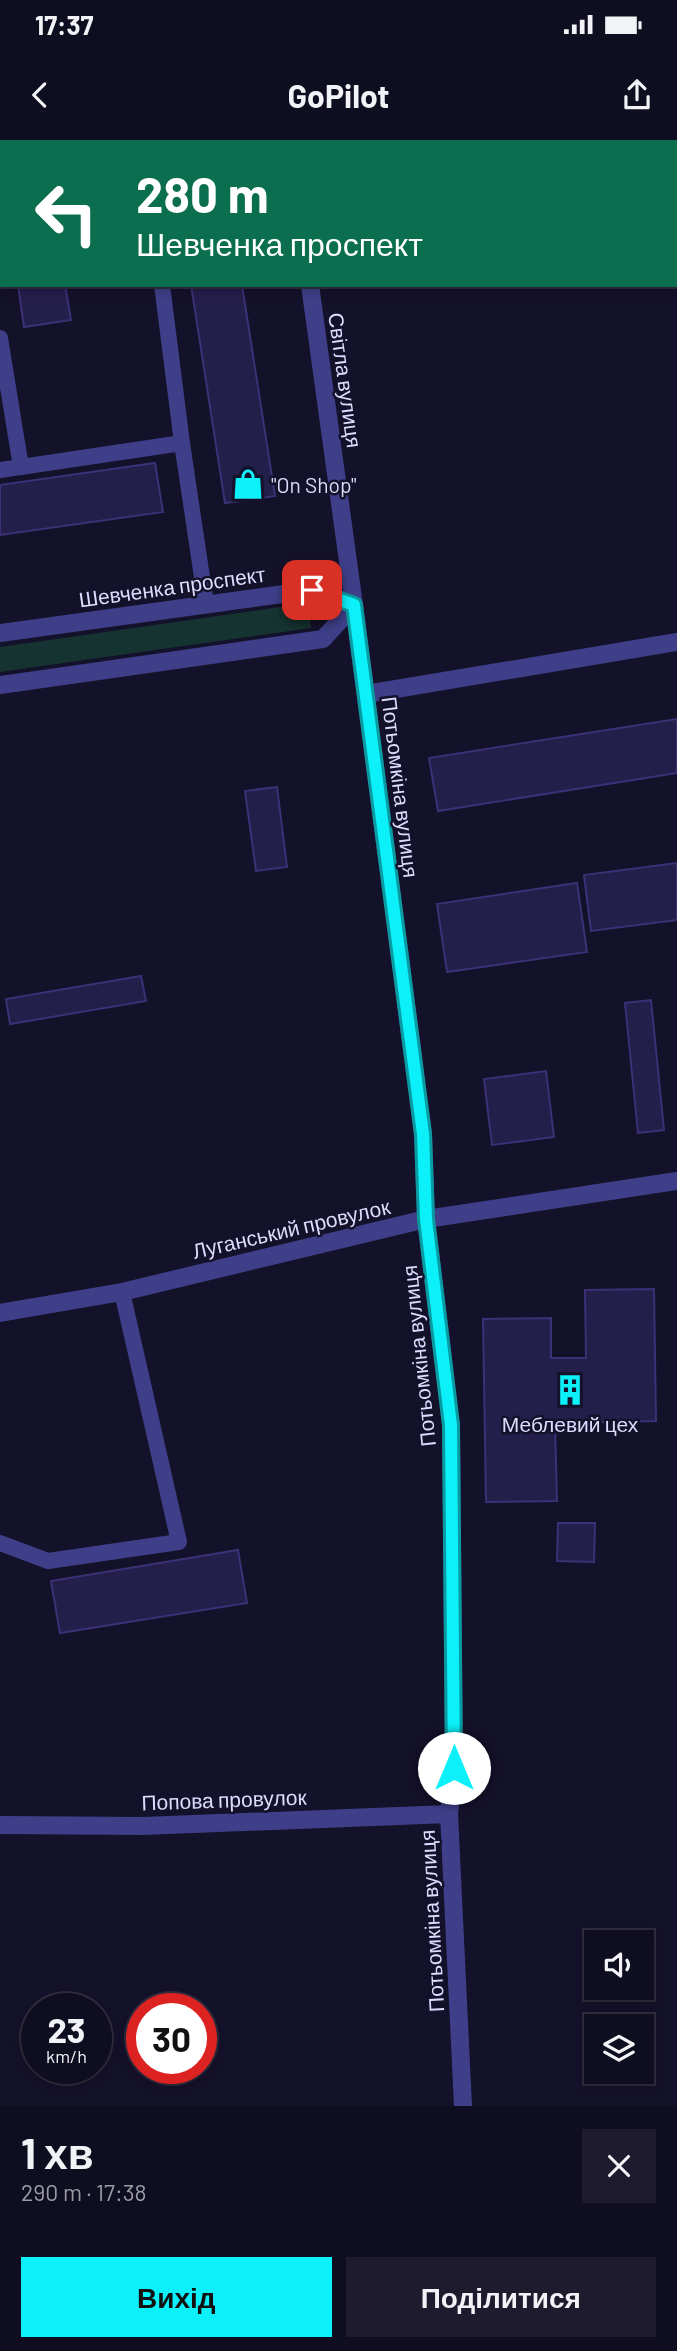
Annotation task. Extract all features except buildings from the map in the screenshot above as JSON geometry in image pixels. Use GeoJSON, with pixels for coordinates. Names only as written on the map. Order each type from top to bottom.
{"type":"FeatureCollection","features":[{"type":"Feature","properties":{"kind":"street","name":"Світла вулиця"},"geometry":{"type":"LineString","coordinates":[[310,287],[354,605]]}},
{"type":"Feature","properties":{"kind":"street","name":"Шевченка проспект"},"geometry":{"type":"LineString","coordinates":[[0,633],[312,590],[354,605]]}},
{"type":"Feature","properties":{"kind":"street"},"geometry":{"type":"LineString","coordinates":[[0,685],[323,639],[354,605]]}},
{"type":"Feature","properties":{"kind":"street","name":"Потьомкіна вулиця"},"geometry":{"type":"LineString","coordinates":[[354,605],[423,1134],[426,1219],[451,1425],[454,1768],[449,1814],[463,2106]]}},
{"type":"Feature","properties":{"kind":"street"},"geometry":{"type":"LineString","coordinates":[[366,694],[677,642]]}},
{"type":"Feature","properties":{"kind":"street","name":"Луганський провулок"},"geometry":{"type":"LineString","coordinates":[[0,1312],[122,1292],[426,1219],[677,1181]]}},
{"type":"Feature","properties":{"kind":"street","name":"Попова провулок"},"geometry":{"type":"LineString","coordinates":[[0,1825],[143,1826],[449,1814]]}},
{"type":"Feature","properties":{"kind":"lane"},"geometry":{"type":"LineString","coordinates":[[162,287],[206,604]]}},
{"type":"Feature","properties":{"kind":"lane"},"geometry":{"type":"LineString","coordinates":[[0,338],[21,467]]}},
{"type":"Feature","properties":{"kind":"lane"},"geometry":{"type":"LineString","coordinates":[[0,470],[182,443]]}},
{"type":"Feature","properties":{"kind":"lane"},"geometry":{"type":"LineString","coordinates":[[0,1543],[48,1561],[178,1542],[122,1292]]}},
{"type":"Feature","properties":{"kind":"green space"},"geometry":{"type":"Polygon","coordinates":[[[308,603],[311,628],[0,672],[0,647],[308,603]]]}},
{"type":"Feature","properties":{"kind":"place","name":"\"On Shop\""},"geometry":{"type":"Point","coordinates":[248,484]}},
{"type":"Feature","properties":{"kind":"place","name":"Меблевий цех"},"geometry":{"type":"Point","coordinates":[570,1390]}},
{"type":"Feature","properties":{"kind":"route"},"geometry":{"type":"LineString","coordinates":[[312,590],[354,605],[423,1134],[426,1219],[451,1425],[454,1768]]}}]}
